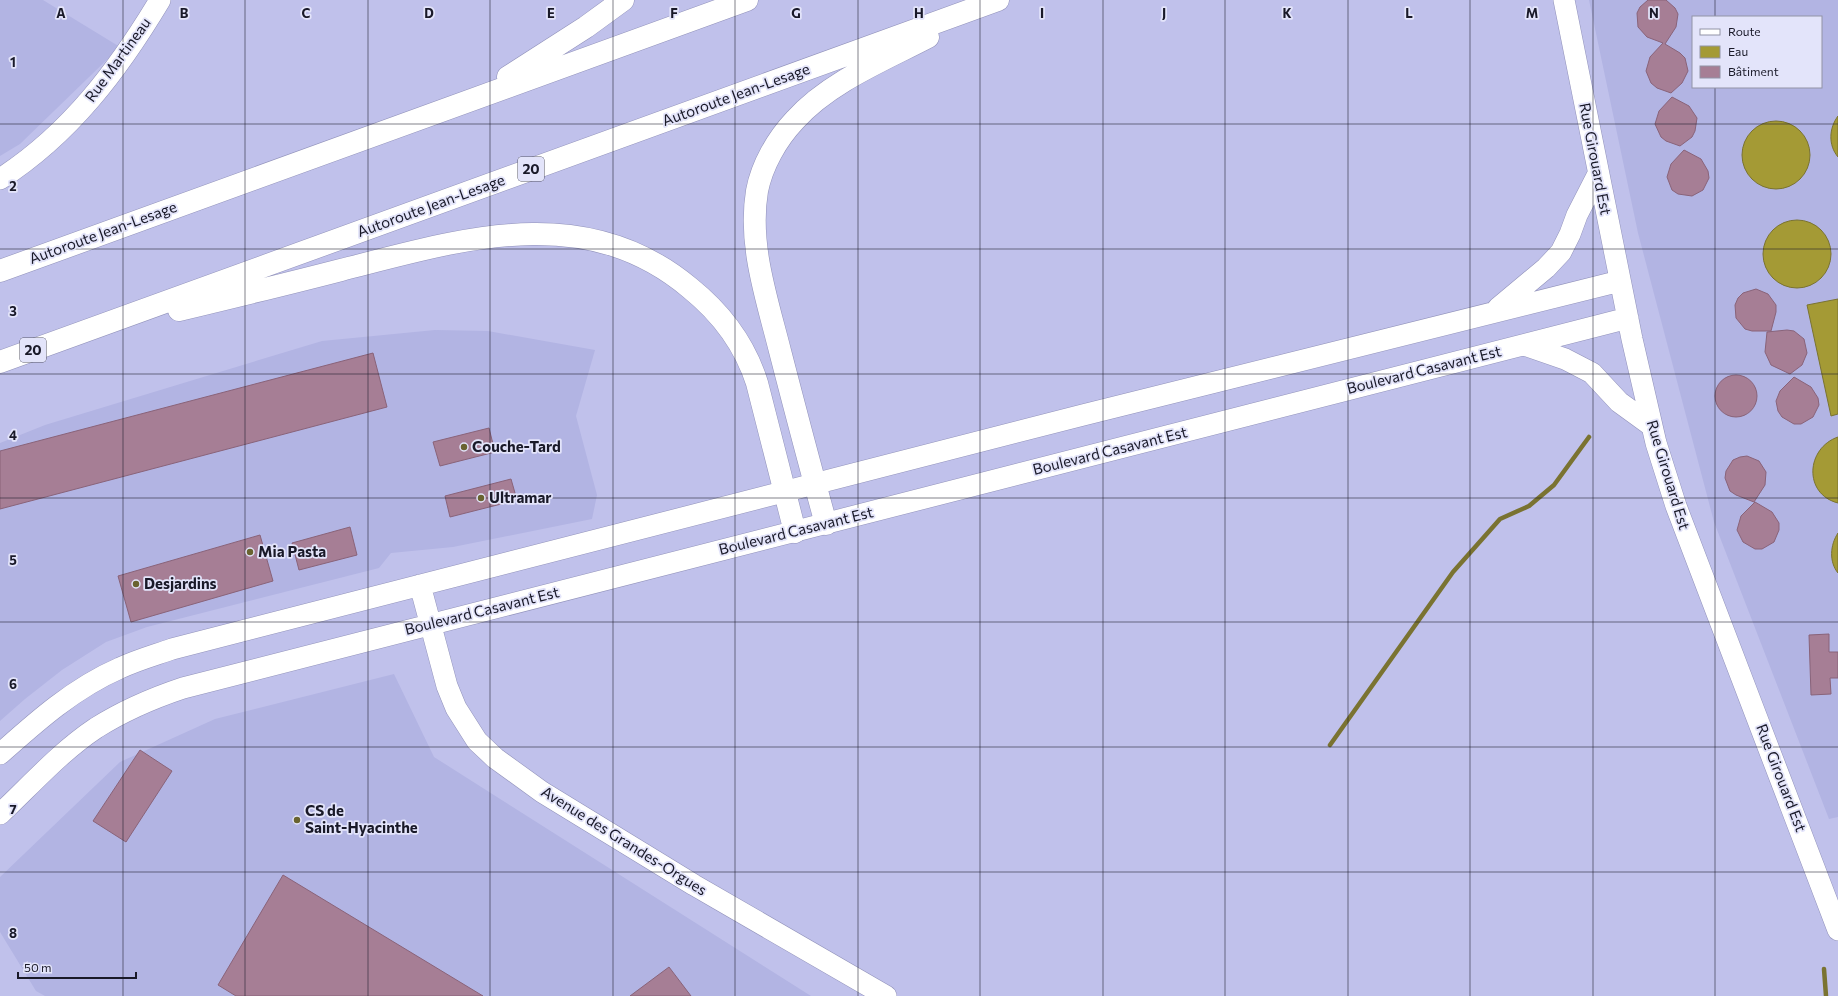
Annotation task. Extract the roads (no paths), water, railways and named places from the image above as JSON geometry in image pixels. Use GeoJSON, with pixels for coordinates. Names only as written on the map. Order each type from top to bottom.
{"type":"FeatureCollection","features":[{"type":"Feature","properties":{"kind":"highway"},"geometry":{"type":"LineString","coordinates":[[469,101],[586,27],[623,0]]}},
{"type":"Feature","properties":{"kind":"highway","name":"Autoroute Jean-Lesage"},"geometry":{"type":"LineString","coordinates":[[0,271],[746,0]]}},
{"type":"Feature","properties":{"kind":"highway"},"geometry":{"type":"LineString","coordinates":[[826,524],[770,313],[757,253],[755,205],[762,174],[768,159],[786,131],[796,119],[819,98],[841,83],[996,0]]}},
{"type":"Feature","properties":{"kind":"highway","name":"Autoroute Jean-Lesage"},"geometry":{"type":"LineString","coordinates":[[0,362],[996,0]]}},
{"type":"Feature","properties":{"kind":"highway"},"geometry":{"type":"LineString","coordinates":[[66,338],[463,241],[492,236],[521,234],[549,234],[587,238],[626,249],[667,270],[705,300],[728,328],[749,361],[757,383],[795,532]]}},
{"type":"Feature","properties":{"kind":"street","name":"Rue Martineau"},"geometry":{"type":"LineString","coordinates":[[0,179],[56,137],[96,95],[130,49],[160,0]]}},
{"type":"Feature","properties":{"kind":"street","name":"Rue Girouard Est"},"geometry":{"type":"LineString","coordinates":[[1564,0],[1620,281],[1652,426],[1678,512],[1838,930]]}},
{"type":"Feature","properties":{"kind":"street"},"geometry":{"type":"LineString","coordinates":[[1495,311],[1546,268],[1561,252],[1577,215],[1598,174]]}},
{"type":"Feature","properties":{"kind":"street"},"geometry":{"type":"LineString","coordinates":[[0,754],[69,696],[100,678],[131,663],[211,638],[1495,311],[1620,281]]}},
{"type":"Feature","properties":{"kind":"street","name":"Boulevard Casavant Est"},"geometry":{"type":"LineString","coordinates":[[0,814],[50,767],[85,737],[109,720],[148,701],[206,681],[795,532],[1628,318]]}},
{"type":"Feature","properties":{"kind":"street"},"geometry":{"type":"LineString","coordinates":[[1524,344],[1565,359],[1592,373],[1619,402],[1652,426]]}},
{"type":"Feature","properties":{"kind":"street","name":"Avenue des Grandes-Orgues"},"geometry":{"type":"LineString","coordinates":[[420,585],[447,686],[456,708],[477,741],[495,758],[542,792],[694,885],[886,996]]}},
{"type":"Feature","properties":{"kind":"water"},"geometry":{"type":"Polygon","coordinates":[[[1838,116],[1838,157],[1831,142],[1831,131],[1838,116]]]}},
{"type":"Feature","properties":{"kind":"water"},"geometry":{"type":"Polygon","coordinates":[[[1769,121],[1783,121],[1795,126],[1805,136],[1810,148],[1810,162],[1805,174],[1795,184],[1783,189],[1769,189],[1757,184],[1747,174],[1742,162],[1742,148],[1747,136],[1757,126],[1769,121]]]}},
{"type":"Feature","properties":{"kind":"water"},"geometry":{"type":"Polygon","coordinates":[[[1790,220],[1804,220],[1816,225],[1826,235],[1831,247],[1831,261],[1826,273],[1816,283],[1804,288],[1790,288],[1778,283],[1768,273],[1763,261],[1763,247],[1768,235],[1778,225],[1790,220]]]}},
{"type":"Feature","properties":{"kind":"water"},"geometry":{"type":"Polygon","coordinates":[[[1838,299],[1838,414],[1831,416],[1807,305],[1838,299]]]}},
{"type":"Feature","properties":{"kind":"water"},"geometry":{"type":"Polygon","coordinates":[[[1838,437],[1838,503],[1827,498],[1819,490],[1814,481],[1813,471],[1815,460],[1820,451],[1827,443],[1838,437]]]}},
{"type":"Feature","properties":{"kind":"water"},"geometry":{"type":"Polygon","coordinates":[[[1838,533],[1838,573],[1833,564],[1832,548],[1838,533]]]}},
{"type":"Feature","properties":{"kind":"waterway"},"geometry":{"type":"LineString","coordinates":[[1330,745],[1453,572],[1500,519],[1529,506],[1554,485],[1589,437]]}},
{"type":"Feature","properties":{"kind":"waterway"},"geometry":{"type":"LineString","coordinates":[[1824,969],[1826,996]]}},
{"type":"Feature","properties":{"kind":"place","name":"Couche-Tard"},"geometry":{"type":"Point","coordinates":[464,447]}},
{"type":"Feature","properties":{"kind":"place","name":"Ultramar"},"geometry":{"type":"Point","coordinates":[481,498]}},
{"type":"Feature","properties":{"kind":"place","name":"Mia Pasta"},"geometry":{"type":"Point","coordinates":[250,552]}},
{"type":"Feature","properties":{"kind":"place","name":"Desjardins"},"geometry":{"type":"Point","coordinates":[136,584]}},
{"type":"Feature","properties":{"kind":"place","name":"CS de Saint-Hyacinthe"},"geometry":{"type":"Point","coordinates":[297,820]}}]}
